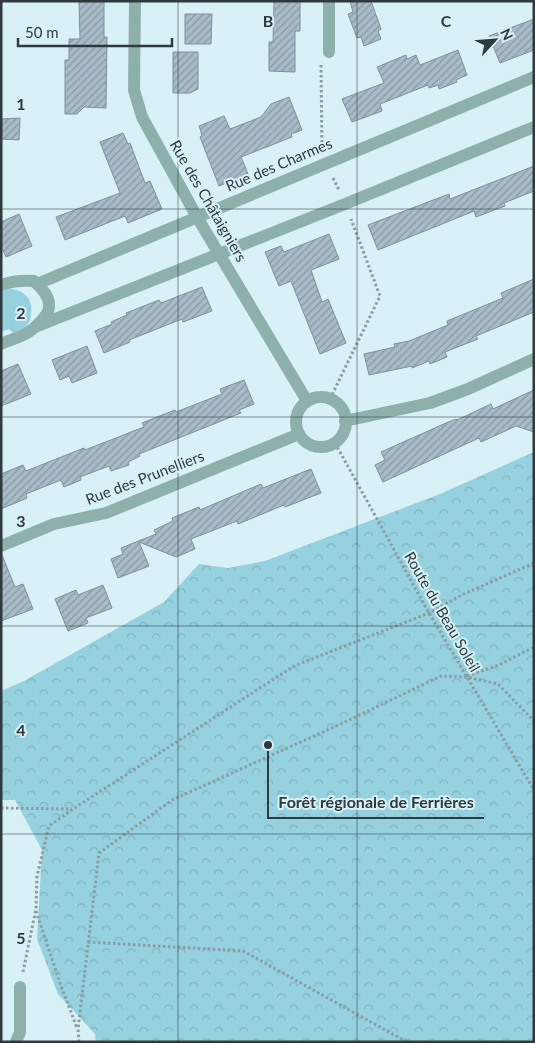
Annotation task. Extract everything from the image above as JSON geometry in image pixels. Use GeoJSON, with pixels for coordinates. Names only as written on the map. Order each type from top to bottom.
{"type":"FeatureCollection","features":[{"type":"Feature","properties":{"kind":"street","name":"Rue des Châtaigniers"},"geometry":{"type":"LineString","coordinates":[[135,1],[134,90],[142,117],[197,217],[307,401]]}},
{"type":"Feature","properties":{"kind":"street"},"geometry":{"type":"LineString","coordinates":[[329,1],[329,52]]}},
{"type":"Feature","properties":{"kind":"street","name":"Rue des Charmes"},"geometry":{"type":"LineString","coordinates":[[1,286],[21,280],[34,281],[37,284],[534,77]]}},
{"type":"Feature","properties":{"kind":"street"},"geometry":{"type":"LineString","coordinates":[[35,327],[534,127]]}},
{"type":"Feature","properties":{"kind":"street"},"geometry":{"type":"LineString","coordinates":[[1,344],[27,333],[46,316],[50,308],[48,299],[44,291],[37,284]]}},
{"type":"Feature","properties":{"kind":"street"},"geometry":{"type":"LineString","coordinates":[[346,421],[430,404],[534,359]]}},
{"type":"Feature","properties":{"kind":"street"},"geometry":{"type":"LineString","coordinates":[[322,397],[330,399],[341,408],[344,414],[346,421],[344,430],[334,443],[319,447],[311,445],[304,441],[296,428],[298,413],[307,401],[322,397]]}},
{"type":"Feature","properties":{"kind":"street","name":"Rue des Prunelliers"},"geometry":{"type":"LineString","coordinates":[[1,546],[54,524],[106,513],[299,434]]}},
{"type":"Feature","properties":{"kind":"street"},"geometry":{"type":"LineString","coordinates":[[16,1042],[20,1032],[20,987]]}},
{"type":"Feature","properties":{"kind":"path"},"geometry":{"type":"LineString","coordinates":[[329,52],[322,59],[322,148],[380,296],[330,399]]}},
{"type":"Feature","properties":{"kind":"path","name":"Route du Beau Soleil"},"geometry":{"type":"LineString","coordinates":[[334,443],[428,613],[534,790]]}},
{"type":"Feature","properties":{"kind":"path"},"geometry":{"type":"LineString","coordinates":[[20,987],[36,909],[37,876],[49,826],[294,666],[428,613],[464,594],[534,563]]}},
{"type":"Feature","properties":{"kind":"path"},"geometry":{"type":"LineString","coordinates":[[467,677],[534,647]]}},
{"type":"Feature","properties":{"kind":"path"},"geometry":{"type":"LineString","coordinates":[[79,1042],[78,1028],[100,853],[172,800],[345,722],[441,676],[467,677],[498,684],[534,722]]}},
{"type":"Feature","properties":{"kind":"path"},"geometry":{"type":"LineString","coordinates":[[1,808],[73,809]]}},
{"type":"Feature","properties":{"kind":"path"},"geometry":{"type":"LineString","coordinates":[[36,909],[61,986],[78,1028]]}},
{"type":"Feature","properties":{"kind":"path"},"geometry":{"type":"LineString","coordinates":[[88,942],[243,951],[407,1042]]}},
{"type":"Feature","properties":{"kind":"green space"},"geometry":{"type":"Polygon","coordinates":[[[7,289],[22,292],[31,303],[31,318],[28,324],[23,329],[13,333],[9,329],[1,332],[1,291],[7,289]]]}},
{"type":"Feature","properties":{"kind":"green space"},"geometry":{"type":"Polygon","coordinates":[[[534,452],[534,1042],[96,1042],[95,1034],[58,994],[37,939],[42,850],[15,800],[1,800],[1,691],[24,681],[164,602],[199,564],[228,568],[265,561],[440,494],[534,452]]]}},
{"type":"Feature","properties":{"kind":"building"},"geometry":{"type":"Polygon","coordinates":[[[79,1],[104,1],[104,37],[107,37],[106,108],[84,107],[77,114],[65,114],[65,60],[69,60],[69,39],[80,39],[79,1]]]}},
{"type":"Feature","properties":{"kind":"building"},"geometry":{"type":"Polygon","coordinates":[[[274,1],[300,1],[300,31],[295,31],[295,72],[269,71],[269,42],[273,42],[274,1]]]}},
{"type":"Feature","properties":{"kind":"building"},"geometry":{"type":"Polygon","coordinates":[[[350,1],[371,1],[381,29],[378,31],[381,39],[364,46],[361,37],[357,38],[348,14],[353,12],[350,1]]]}},
{"type":"Feature","properties":{"kind":"building"},"geometry":{"type":"Polygon","coordinates":[[[185,14],[212,14],[211,44],[185,44],[185,14]]]}},
{"type":"Feature","properties":{"kind":"building"},"geometry":{"type":"Polygon","coordinates":[[[534,19],[534,50],[500,63],[489,36],[534,19]]]}},
{"type":"Feature","properties":{"kind":"building"},"geometry":{"type":"Polygon","coordinates":[[[458,50],[467,75],[456,80],[457,82],[439,89],[438,85],[429,88],[428,85],[380,104],[382,111],[352,122],[342,99],[384,83],[377,67],[406,55],[407,59],[416,55],[420,65],[458,50]]]}},
{"type":"Feature","properties":{"kind":"building"},"geometry":{"type":"Polygon","coordinates":[[[173,52],[198,52],[198,89],[190,93],[173,93],[173,52]]]}},
{"type":"Feature","properties":{"kind":"building"},"geometry":{"type":"Polygon","coordinates":[[[289,97],[302,130],[291,134],[292,137],[241,157],[248,174],[219,186],[200,137],[202,135],[199,126],[224,116],[230,129],[261,117],[271,104],[289,97]]]}},
{"type":"Feature","properties":{"kind":"building"},"geometry":{"type":"Polygon","coordinates":[[[20,118],[19,140],[1,139],[1,119],[20,118]]]}},
{"type":"Feature","properties":{"kind":"building"},"geometry":{"type":"Polygon","coordinates":[[[123,133],[128,144],[130,143],[145,183],[150,181],[162,209],[128,223],[125,216],[65,240],[56,217],[120,193],[100,142],[123,133]]]}},
{"type":"Feature","properties":{"kind":"building"},"geometry":{"type":"Polygon","coordinates":[[[534,166],[534,191],[504,203],[505,206],[476,217],[474,211],[378,250],[368,225],[449,194],[450,199],[534,166]]]}},
{"type":"Feature","properties":{"kind":"building"},"geometry":{"type":"Polygon","coordinates":[[[19,214],[32,246],[6,257],[1,246],[1,222],[19,214]]]}},
{"type":"Feature","properties":{"kind":"building"},"geometry":{"type":"Polygon","coordinates":[[[329,234],[339,259],[311,270],[322,302],[328,299],[346,343],[320,354],[291,281],[279,286],[265,252],[281,246],[284,252],[329,234]]]}},
{"type":"Feature","properties":{"kind":"building"},"geometry":{"type":"Polygon","coordinates":[[[534,279],[534,312],[476,336],[478,339],[445,352],[447,357],[430,364],[429,361],[412,368],[412,366],[369,375],[364,354],[395,347],[394,344],[409,341],[448,325],[447,321],[503,298],[501,293],[534,279]]]}},
{"type":"Feature","properties":{"kind":"building"},"geometry":{"type":"Polygon","coordinates":[[[202,287],[212,311],[183,322],[182,319],[129,340],[130,342],[104,353],[95,331],[112,324],[111,322],[127,315],[126,313],[159,300],[161,303],[202,287]]]}},
{"type":"Feature","properties":{"kind":"building"},"geometry":{"type":"Polygon","coordinates":[[[87,346],[97,373],[72,383],[69,376],[60,380],[52,360],[87,346]]]}},
{"type":"Feature","properties":{"kind":"building"},"geometry":{"type":"Polygon","coordinates":[[[18,364],[31,394],[1,406],[1,371],[18,364]]]}},
{"type":"Feature","properties":{"kind":"building"},"geometry":{"type":"Polygon","coordinates":[[[244,380],[254,404],[239,410],[241,413],[139,454],[140,456],[128,462],[129,465],[111,471],[109,466],[80,477],[81,480],[64,487],[61,480],[26,494],[27,498],[1,509],[1,474],[23,465],[26,471],[84,448],[85,450],[144,427],[142,423],[222,394],[220,389],[244,380]]]}},
{"type":"Feature","properties":{"kind":"building"},"geometry":{"type":"Polygon","coordinates":[[[534,390],[534,432],[516,426],[481,442],[479,438],[383,482],[375,465],[385,460],[381,452],[491,404],[493,409],[534,390]]]}},
{"type":"Feature","properties":{"kind":"building"},"geometry":{"type":"Polygon","coordinates":[[[311,469],[321,493],[285,507],[284,505],[238,524],[237,521],[191,539],[195,549],[176,557],[139,542],[149,566],[118,578],[111,559],[123,554],[121,548],[156,534],[154,530],[173,521],[172,518],[199,507],[200,510],[261,484],[263,488],[311,469]]]}},
{"type":"Feature","properties":{"kind":"building"},"geometry":{"type":"Polygon","coordinates":[[[2,555],[15,587],[23,584],[33,609],[1,621],[2,555]]]}},
{"type":"Feature","properties":{"kind":"building"},"geometry":{"type":"Polygon","coordinates":[[[103,585],[112,608],[86,618],[88,623],[68,631],[55,599],[76,590],[78,595],[103,585]]]}},
{"type":"Feature","properties":{"kind":"place","name":"Forêt régionale de Ferrières"},"geometry":{"type":"Point","coordinates":[268,745]}}]}
